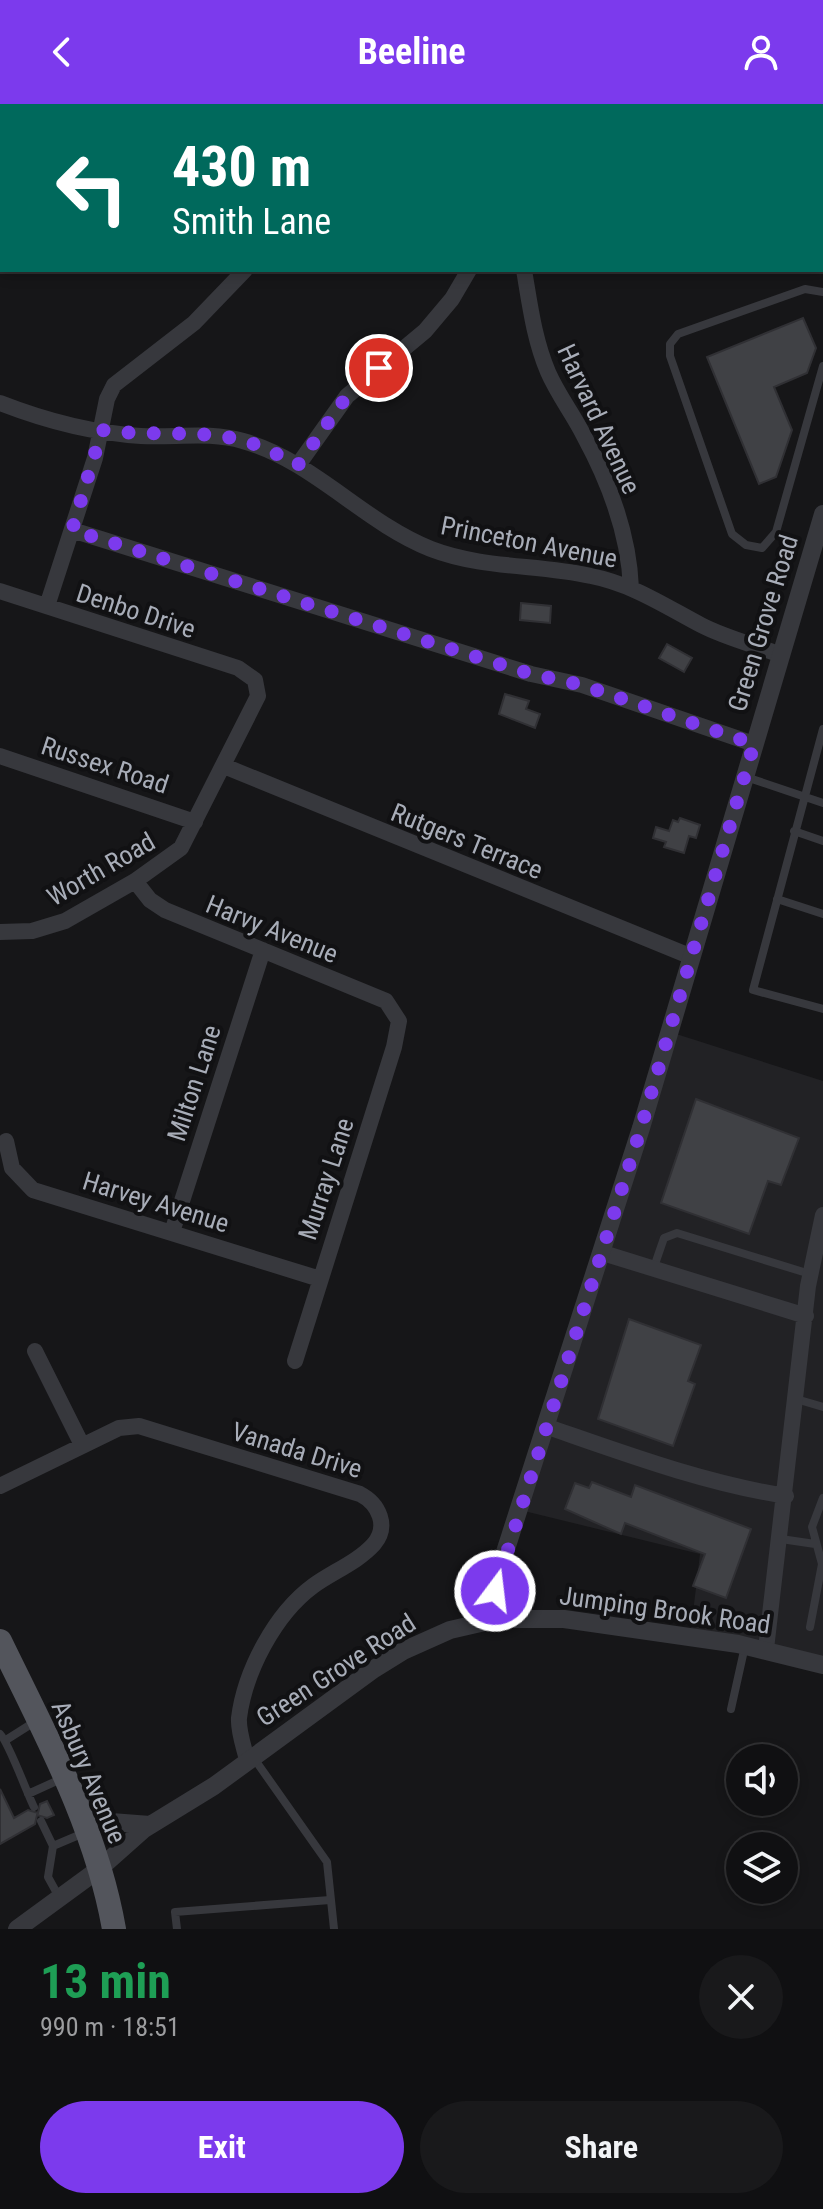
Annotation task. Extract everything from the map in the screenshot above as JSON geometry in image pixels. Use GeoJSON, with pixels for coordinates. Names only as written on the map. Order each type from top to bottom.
{"type":"FeatureCollection","features":[{"type":"Feature","properties":{"kind":"main road","name":"Asbury Avenue"},"geometry":{"type":"LineString","coordinates":[[0,1641],[76,1801],[99,1869],[114,1929]]}},
{"type":"Feature","properties":{"kind":"street"},"geometry":{"type":"LineString","coordinates":[[47,606],[102,430],[107,399],[114,385],[194,323],[243,272]]}},
{"type":"Feature","properties":{"kind":"street"},"geometry":{"type":"LineString","coordinates":[[298,465],[347,396],[425,331],[452,299],[468,272]]}},
{"type":"Feature","properties":{"kind":"street","name":"Harvard Avenue"},"geometry":{"type":"LineString","coordinates":[[524,272],[541,353],[558,393],[584,434],[604,478],[629,552],[631,588]]}},
{"type":"Feature","properties":{"kind":"street","name":"Princeton Avenue"},"geometry":{"type":"LineString","coordinates":[[0,403],[66,426],[139,436],[228,437],[267,449],[298,465],[383,526],[433,550],[505,568],[592,576],[631,588],[715,632],[781,655]]}},
{"type":"Feature","properties":{"kind":"street","name":"Green Grove Road"},"geometry":{"type":"LineString","coordinates":[[17,1929],[99,1869],[150,1825],[403,1651],[450,1630],[498,1619],[497,1577],[603,1253],[823,514]]}},
{"type":"Feature","properties":{"kind":"street"},"geometry":{"type":"LineString","coordinates":[[72,530],[519,670],[582,685],[754,744]]}},
{"type":"Feature","properties":{"kind":"street","name":"Denbo Drive"},"geometry":{"type":"LineString","coordinates":[[0,591],[238,668],[255,680]]}},
{"type":"Feature","properties":{"kind":"street","name":"Worth Road"},"geometry":{"type":"LineString","coordinates":[[0,932],[32,931],[65,921],[135,881],[181,848],[258,696],[255,680]]}},
{"type":"Feature","properties":{"kind":"street","name":"Russex Road"},"geometry":{"type":"LineString","coordinates":[[0,756],[195,822]]}},
{"type":"Feature","properties":{"kind":"street","name":"Rutgers Terrace"},"geometry":{"type":"LineString","coordinates":[[224,766],[692,957]]}},
{"type":"Feature","properties":{"kind":"street","name":"Harvy Avenue"},"geometry":{"type":"LineString","coordinates":[[135,881],[150,900],[165,910],[386,1001],[396,1012]]}},
{"type":"Feature","properties":{"kind":"street","name":"Milton Lane"},"geometry":{"type":"LineString","coordinates":[[172,1232],[263,950]]}},
{"type":"Feature","properties":{"kind":"street","name":"Murray Lane"},"geometry":{"type":"LineString","coordinates":[[295,1361],[394,1047],[399,1021],[396,1012]]}},
{"type":"Feature","properties":{"kind":"street","name":"Harvey Avenue"},"geometry":{"type":"LineString","coordinates":[[6,1141],[12,1168],[33,1190],[320,1279]]}},
{"type":"Feature","properties":{"kind":"street"},"geometry":{"type":"LineString","coordinates":[[766,1649],[811,1274],[823,1215]]}},
{"type":"Feature","properties":{"kind":"street"},"geometry":{"type":"LineString","coordinates":[[603,1253],[806,1316]]}},
{"type":"Feature","properties":{"kind":"street"},"geometry":{"type":"LineString","coordinates":[[35,1351],[82,1445]]}},
{"type":"Feature","properties":{"kind":"street","name":"Vanada Drive"},"geometry":{"type":"LineString","coordinates":[[0,1486],[119,1428],[139,1426],[360,1494],[378,1509],[381,1529],[373,1545],[311,1587],[281,1618],[266,1643],[251,1676],[239,1722],[249,1758]]}},
{"type":"Feature","properties":{"kind":"street"},"geometry":{"type":"LineString","coordinates":[[548,1427],[668,1469],[747,1490],[786,1496]]}},
{"type":"Feature","properties":{"kind":"street","name":"Jumping Brook Road"},"geometry":{"type":"LineString","coordinates":[[498,1619],[564,1619],[766,1649],[823,1665]]}},
{"type":"Feature","properties":{"kind":"street"},"geometry":{"type":"LineString","coordinates":[[76,1801],[111,1822],[150,1825]]}},
{"type":"Feature","properties":{"kind":"lane"},"geometry":{"type":"LineString","coordinates":[[823,292],[805,289],[678,334],[670,344],[670,356],[732,534],[746,545],[762,548],[776,532],[823,366]]}},
{"type":"Feature","properties":{"kind":"lane"},"geometry":{"type":"LineString","coordinates":[[811,409],[823,413]]}},
{"type":"Feature","properties":{"kind":"lane"},"geometry":{"type":"LineString","coordinates":[[823,729],[753,990],[823,1009]]}},
{"type":"Feature","properties":{"kind":"lane"},"geometry":{"type":"LineString","coordinates":[[745,777],[823,803]]}},
{"type":"Feature","properties":{"kind":"lane"},"geometry":{"type":"LineString","coordinates":[[794,831],[823,841]]}},
{"type":"Feature","properties":{"kind":"lane"},"geometry":{"type":"LineString","coordinates":[[777,899],[823,914]]}},
{"type":"Feature","properties":{"kind":"lane"},"geometry":{"type":"LineString","coordinates":[[654,1267],[664,1238],[677,1233],[811,1274]]}},
{"type":"Feature","properties":{"kind":"lane"},"geometry":{"type":"LineString","coordinates":[[796,1399],[823,1407]]}},
{"type":"Feature","properties":{"kind":"lane"},"geometry":{"type":"LineString","coordinates":[[810,1627],[822,1564],[812,1527],[823,1498]]}},
{"type":"Feature","properties":{"kind":"lane"},"geometry":{"type":"LineString","coordinates":[[781,1539],[815,1544]]}},
{"type":"Feature","properties":{"kind":"lane"},"geometry":{"type":"LineString","coordinates":[[731,1709],[746,1646]]}},
{"type":"Feature","properties":{"kind":"lane"},"geometry":{"type":"LineString","coordinates":[[34,1807],[3,1737],[38,1719]]}},
{"type":"Feature","properties":{"kind":"lane"},"geometry":{"type":"LineString","coordinates":[[249,1758],[327,1862],[334,1929]]}},
{"type":"Feature","properties":{"kind":"lane"},"geometry":{"type":"LineString","coordinates":[[28,1794],[65,1777]]}},
{"type":"Feature","properties":{"kind":"lane"},"geometry":{"type":"LineString","coordinates":[[41,1821],[53,1846],[48,1877],[60,1898]]}},
{"type":"Feature","properties":{"kind":"lane"},"geometry":{"type":"LineString","coordinates":[[53,1846],[87,1832]]}},
{"type":"Feature","properties":{"kind":"lane"},"geometry":{"type":"LineString","coordinates":[[177,1929],[175,1912],[330,1900]]}},
{"type":"Feature","properties":{"kind":"shaded area"},"geometry":{"type":"Polygon","coordinates":[[[670,1032],[823,1081],[823,1671],[690,1638],[700,1554],[520,1510],[670,1032]]]}},
{"type":"Feature","properties":{"kind":"building"},"geometry":{"type":"Polygon","coordinates":[[[803,318],[816,348],[807,373],[774,387],[792,430],[776,477],[759,484],[707,357],[803,318]]]}},
{"type":"Feature","properties":{"kind":"building"},"geometry":{"type":"Polygon","coordinates":[[[521,603],[551,606],[550,623],[520,620],[521,603]]]}},
{"type":"Feature","properties":{"kind":"building"},"geometry":{"type":"Polygon","coordinates":[[[667,644],[692,658],[684,672],[659,658],[667,644]]]}},
{"type":"Feature","properties":{"kind":"building"},"geometry":{"type":"Polygon","coordinates":[[[505,694],[529,701],[526,709],[540,714],[535,728],[499,714],[505,694]]]}},
{"type":"Feature","properties":{"kind":"building"},"geometry":{"type":"Polygon","coordinates":[[[680,818],[700,825],[696,838],[689,836],[684,853],[664,847],[666,842],[653,838],[656,827],[669,831],[673,820],[678,822],[680,818]]]}},
{"type":"Feature","properties":{"kind":"building"},"geometry":{"type":"Polygon","coordinates":[[[696,1099],[799,1138],[781,1185],[768,1181],[749,1234],[661,1203],[696,1099]]]}},
{"type":"Feature","properties":{"kind":"building"},"geometry":{"type":"Polygon","coordinates":[[[629,1319],[701,1345],[688,1381],[695,1384],[673,1446],[598,1419],[629,1319]]]}},
{"type":"Feature","properties":{"kind":"building"},"geometry":{"type":"Polygon","coordinates":[[[592,1482],[631,1497],[635,1485],[751,1529],[726,1598],[693,1586],[705,1554],[625,1523],[621,1534],[565,1509],[575,1483],[589,1488],[592,1482]]]}},
{"type":"Feature","properties":{"kind":"building"},"geometry":{"type":"Polygon","coordinates":[[[0,1789],[14,1818],[28,1810],[38,1813],[40,1804],[47,1801],[54,1815],[47,1818],[37,1815],[35,1824],[0,1844],[0,1789]]]}},
{"type":"Feature","properties":{"kind":"route"},"geometry":{"type":"LineString","coordinates":[[379,368],[347,396],[325,422],[298,465],[267,449],[228,437],[139,436],[102,430],[72,530],[531,674],[582,685],[754,744],[641,1128],[495,1591]]}}]}
